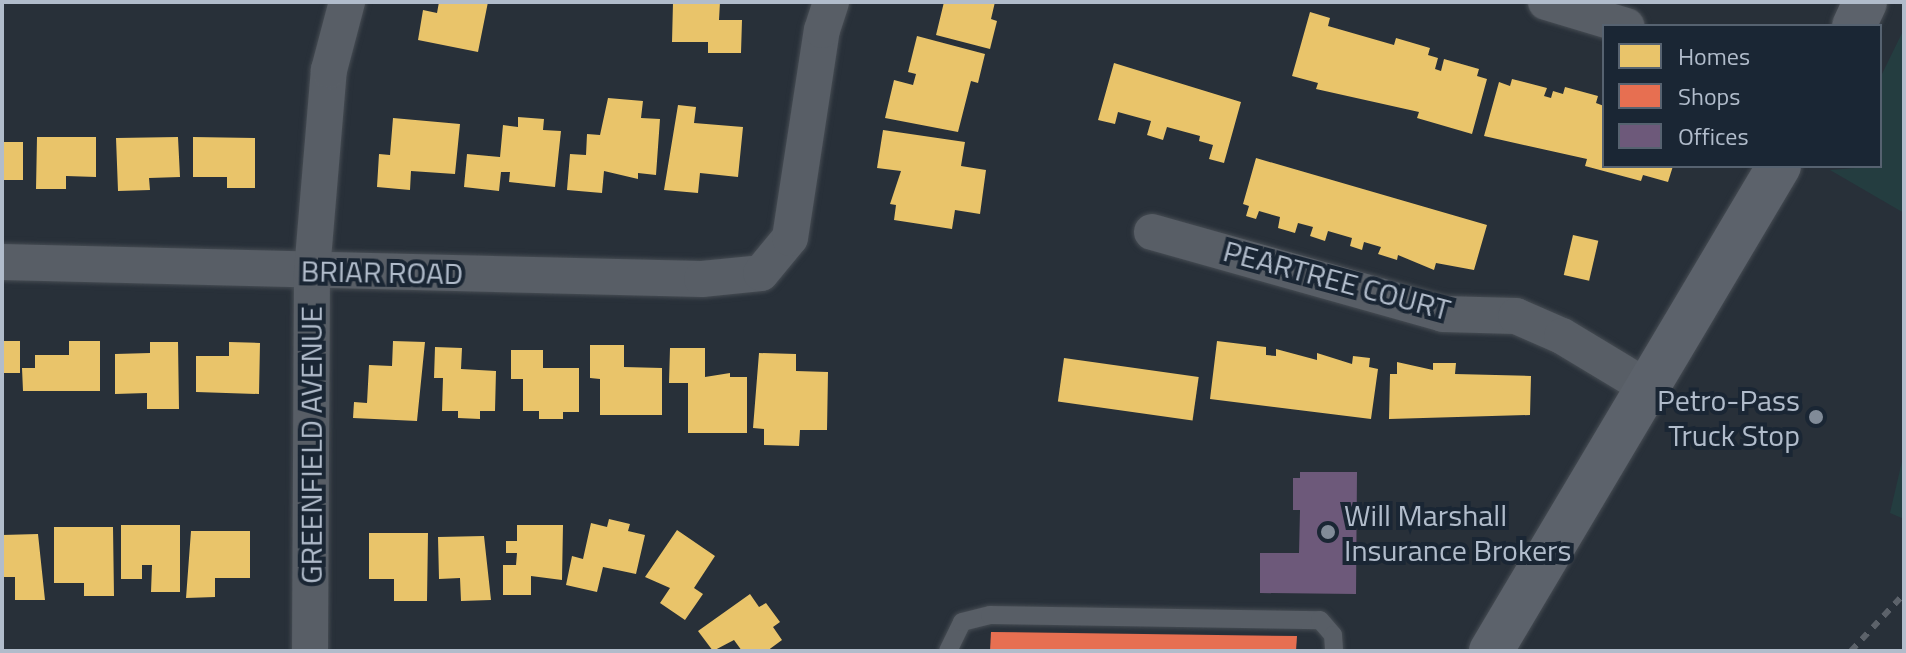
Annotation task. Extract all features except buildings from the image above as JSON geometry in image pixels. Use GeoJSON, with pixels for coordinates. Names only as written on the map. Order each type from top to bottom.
{"type":"FeatureCollection","features":[{"type":"Feature","properties":{"kind":"main road"},"geometry":{"type":"LineString","coordinates":[[1855,24],[1865,2]]}},
{"type":"Feature","properties":{"kind":"main road"},"geometry":{"type":"LineString","coordinates":[[1491,651],[1650,389],[1778,168]]}},
{"type":"Feature","properties":{"kind":"street","name":"GREENFIELD AVENUE"},"geometry":{"type":"LineString","coordinates":[[310,651],[312,271],[329,70],[347,2]]}},
{"type":"Feature","properties":{"kind":"street","name":"BRIAR ROAD"},"geometry":{"type":"LineString","coordinates":[[2,262],[702,279],[761,273],[790,238],[822,30],[831,2]]}},
{"type":"Feature","properties":{"kind":"street"},"geometry":{"type":"LineString","coordinates":[[1546,2],[1619,24]]}},
{"type":"Feature","properties":{"kind":"street","name":"PEARTREE COURT"},"geometry":{"type":"LineString","coordinates":[[1152,232],[1443,314],[1516,316],[1562,336],[1650,389]]}},
{"type":"Feature","properties":{"kind":"lane"},"geometry":{"type":"LineString","coordinates":[[948,651],[962,622],[990,615],[1320,620],[1333,635],[1334,651]]}},
{"type":"Feature","properties":{"kind":"green space"},"geometry":{"type":"Polygon","coordinates":[[[1904,29],[1904,213],[1830,170],[1882,168],[1882,74],[1904,29]]]}},
{"type":"Feature","properties":{"kind":"green space"},"geometry":{"type":"Polygon","coordinates":[[[1904,453],[1904,519],[1890,513],[1904,453]]]}},
{"type":"Feature","properties":{"kind":"railway"},"geometry":{"type":"LineString","coordinates":[[1851,651],[1904,594]]}},
{"type":"Feature","properties":{"kind":"place","name":"Petro-Pass Truck Stop"},"geometry":{"type":"Point","coordinates":[1816,417]}},
{"type":"Feature","properties":{"kind":"place","name":"Will Marshall Insurance Brokers"},"geometry":{"type":"Point","coordinates":[1328,532]}}]}
